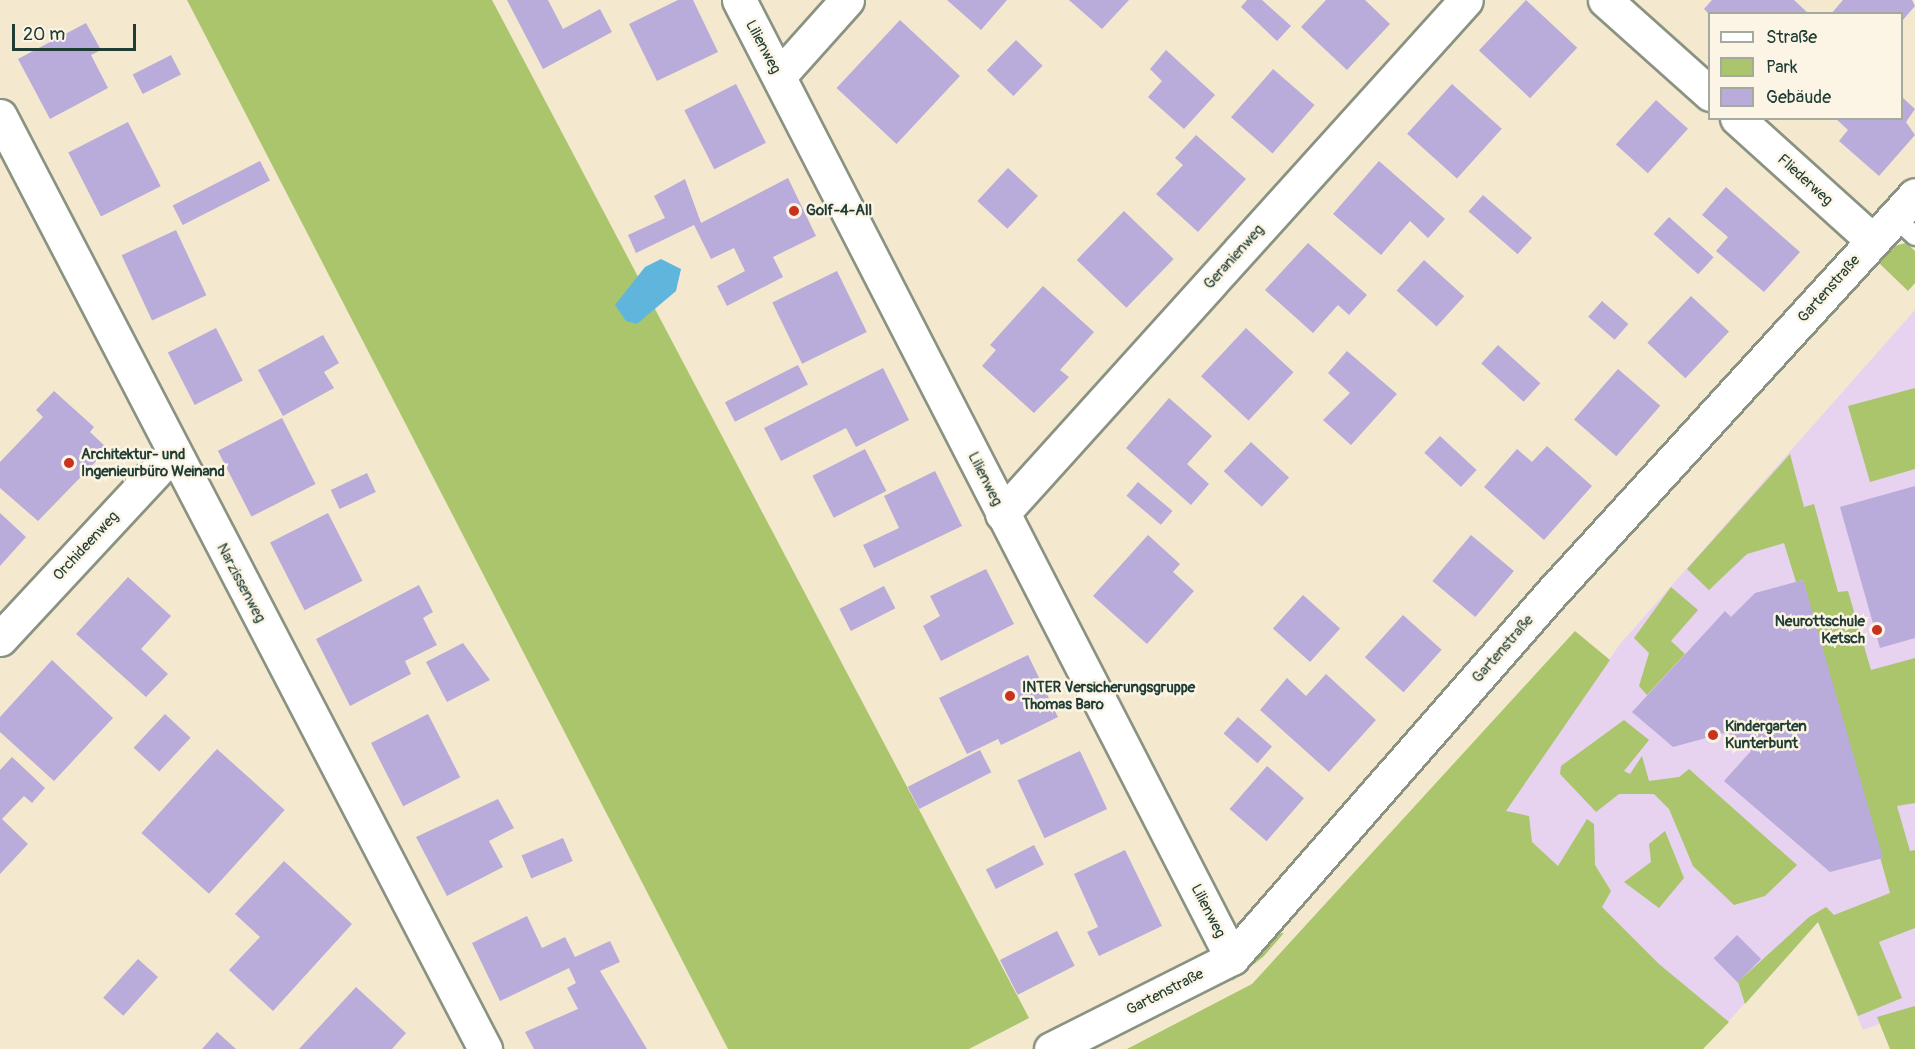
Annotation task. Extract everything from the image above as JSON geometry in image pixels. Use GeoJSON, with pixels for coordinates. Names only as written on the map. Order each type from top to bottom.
{"type":"FeatureCollection","features":[{"type":"Feature","properties":{"kind":"street","name":"Lilienweg"},"geometry":{"type":"LineString","coordinates":[[739,0],[1232,958]]}},
{"type":"Feature","properties":{"kind":"street"},"geometry":{"type":"LineString","coordinates":[[779,76],[847,0]]}},
{"type":"Feature","properties":{"kind":"street","name":"Geranienweg"},"geometry":{"type":"LineString","coordinates":[[1002,514],[1466,0]]}},
{"type":"Feature","properties":{"kind":"street"},"geometry":{"type":"LineString","coordinates":[[1605,0],[1708,92]]}},
{"type":"Feature","properties":{"kind":"street","name":"Narzissenweg"},"geometry":{"type":"LineString","coordinates":[[0,116],[172,453],[485,1049]]}},
{"type":"Feature","properties":{"kind":"street","name":"Fliederweg"},"geometry":{"type":"LineString","coordinates":[[1740,120],[1899,222]]}},
{"type":"Feature","properties":{"kind":"street","name":"Gartenstraße"},"geometry":{"type":"LineString","coordinates":[[1051,1049],[1232,958],[1558,586],[1899,222]]}},
{"type":"Feature","properties":{"kind":"street","name":"Orchideenweg"},"geometry":{"type":"LineString","coordinates":[[0,639],[172,453]]}},
{"type":"Feature","properties":{"kind":"shaded area","name":"Kindergarten Kunterbunt"},"geometry":{"type":"Polygon","coordinates":[[[1915,310],[1915,1049],[1890,1049],[1880,1024],[1863,1030],[1818,922],[1719,1032],[1491,833],[1620,644],[1915,310]]]}},
{"type":"Feature","properties":{"kind":"green space"},"geometry":{"type":"Polygon","coordinates":[[[187,0],[492,0],[1029,1018],[969,1049],[728,1049],[187,0]]]}},
{"type":"Feature","properties":{"kind":"green space"},"geometry":{"type":"Polygon","coordinates":[[[1906,243],[1915,251],[1915,283],[1908,291],[1880,264],[1887,248],[1906,243]]]}},
{"type":"Feature","properties":{"kind":"green space"},"geometry":{"type":"Polygon","coordinates":[[[1915,388],[1915,469],[1870,482],[1848,406],[1915,388]]]}},
{"type":"Feature","properties":{"kind":"green space"},"geometry":{"type":"Polygon","coordinates":[[[1790,454],[1804,507],[1814,504],[1838,592],[1848,591],[1871,670],[1915,658],[1915,803],[1897,806],[1910,851],[1915,850],[1915,928],[1879,942],[1902,998],[1858,1016],[1818,922],[1745,1004],[1738,982],[1809,917],[1826,907],[1834,915],[1890,893],[1803,580],[1796,582],[1784,543],[1747,554],[1709,590],[1687,569],[1790,454]]]}},
{"type":"Feature","properties":{"kind":"green space"},"geometry":{"type":"Polygon","coordinates":[[[1671,587],[1698,610],[1671,641],[1685,654],[1647,695],[1639,686],[1649,653],[1634,638],[1671,587]]]}},
{"type":"Feature","properties":{"kind":"green space"},"geometry":{"type":"Polygon","coordinates":[[[1575,631],[1610,660],[1506,811],[1529,816],[1532,842],[1558,866],[1587,819],[1594,824],[1595,865],[1611,891],[1602,907],[1659,964],[1729,1022],[1703,1049],[1127,1049],[1252,984],[1575,631]]]}},
{"type":"Feature","properties":{"kind":"green space"},"geometry":{"type":"Polygon","coordinates":[[[1624,720],[1649,740],[1624,771],[1630,774],[1642,756],[1649,781],[1679,777],[1689,769],[1797,865],[1765,896],[1734,905],[1693,866],[1669,809],[1654,794],[1619,794],[1596,812],[1560,774],[1561,766],[1624,720]]]}},
{"type":"Feature","properties":{"kind":"green space"},"geometry":{"type":"Polygon","coordinates":[[[1665,831],[1684,878],[1659,908],[1624,882],[1651,862],[1649,844],[1665,831]]]}},
{"type":"Feature","properties":{"kind":"green space"},"geometry":{"type":"Polygon","coordinates":[[[1284,933],[1263,957],[1232,981],[1241,964],[1274,934],[1284,933]]]}},
{"type":"Feature","properties":{"kind":"green space"},"geometry":{"type":"Polygon","coordinates":[[[1915,1006],[1915,1049],[1890,1049],[1877,1017],[1915,1006]]]}},
{"type":"Feature","properties":{"kind":"water"},"geometry":{"type":"Polygon","coordinates":[[[661,259],[681,269],[676,291],[637,324],[626,321],[615,305],[645,267],[661,259]]]}},
{"type":"Feature","properties":{"kind":"building"},"geometry":{"type":"Polygon","coordinates":[[[507,0],[548,0],[563,29],[600,9],[612,32],[543,69],[507,0]]]}},
{"type":"Feature","properties":{"kind":"building"},"geometry":{"type":"Polygon","coordinates":[[[678,0],[693,0],[718,52],[657,81],[629,24],[678,0]]]}},
{"type":"Feature","properties":{"kind":"building"},"geometry":{"type":"Polygon","coordinates":[[[947,0],[1007,0],[981,30],[947,0]]]}},
{"type":"Feature","properties":{"kind":"building"},"geometry":{"type":"Polygon","coordinates":[[[1069,0],[1129,0],[1102,29],[1069,0]]]}},
{"type":"Feature","properties":{"kind":"building"},"geometry":{"type":"Polygon","coordinates":[[[1247,0],[1262,0],[1291,26],[1277,41],[1241,7],[1247,0]]]}},
{"type":"Feature","properties":{"kind":"building"},"geometry":{"type":"Polygon","coordinates":[[[1326,0],[1365,0],[1390,24],[1347,70],[1301,27],[1326,0]]]}},
{"type":"Feature","properties":{"kind":"building"},"geometry":{"type":"Polygon","coordinates":[[[1526,0],[1577,48],[1530,98],[1479,50],[1526,0]]]}},
{"type":"Feature","properties":{"kind":"building"},"geometry":{"type":"Polygon","coordinates":[[[1712,0],[1794,0],[1807,12],[1708,13],[1704,9],[1712,0]]]}},
{"type":"Feature","properties":{"kind":"building"},"geometry":{"type":"Polygon","coordinates":[[[1843,0],[1912,0],[1915,6],[1903,20],[1903,12],[1833,12],[1843,0]]]}},
{"type":"Feature","properties":{"kind":"building"},"geometry":{"type":"Polygon","coordinates":[[[900,20],[960,76],[897,144],[837,88],[900,20]]]}},
{"type":"Feature","properties":{"kind":"building"},"geometry":{"type":"Polygon","coordinates":[[[86,23],[101,50],[91,55],[108,88],[50,119],[18,59],[86,23]]]}},
{"type":"Feature","properties":{"kind":"building"},"geometry":{"type":"Polygon","coordinates":[[[1016,40],[1043,66],[1013,96],[987,70],[1016,40]]]}},
{"type":"Feature","properties":{"kind":"building"},"geometry":{"type":"Polygon","coordinates":[[[1166,50],[1215,95],[1184,129],[1148,97],[1162,81],[1150,69],[1166,50]]]}},
{"type":"Feature","properties":{"kind":"building"},"geometry":{"type":"Polygon","coordinates":[[[171,55],[181,75],[143,94],[133,75],[171,55]]]}},
{"type":"Feature","properties":{"kind":"building"},"geometry":{"type":"Polygon","coordinates":[[[1273,69],[1315,105],[1273,153],[1231,117],[1273,69]]]}},
{"type":"Feature","properties":{"kind":"building"},"geometry":{"type":"Polygon","coordinates":[[[736,84],[766,143],[714,169],[684,110],[736,84]]]}},
{"type":"Feature","properties":{"kind":"building"},"geometry":{"type":"Polygon","coordinates":[[[1452,84],[1502,129],[1457,179],[1407,134],[1452,84]]]}},
{"type":"Feature","properties":{"kind":"building"},"geometry":{"type":"Polygon","coordinates":[[[1903,98],[1915,109],[1906,122],[1915,135],[1879,176],[1839,141],[1848,130],[1837,120],[1903,120],[1903,98]]]}},
{"type":"Feature","properties":{"kind":"building"},"geometry":{"type":"Polygon","coordinates":[[[1656,100],[1688,129],[1648,173],[1616,145],[1656,100]]]}},
{"type":"Feature","properties":{"kind":"building"},"geometry":{"type":"Polygon","coordinates":[[[128,122],[161,186],[101,217],[68,152],[128,122]]]}},
{"type":"Feature","properties":{"kind":"building"},"geometry":{"type":"Polygon","coordinates":[[[1196,135],[1246,179],[1198,232],[1156,194],[1183,165],[1175,158],[1196,135]]]}},
{"type":"Feature","properties":{"kind":"building"},"geometry":{"type":"Polygon","coordinates":[[[260,161],[270,181],[183,225],[173,205],[260,161]]]}},
{"type":"Feature","properties":{"kind":"building"},"geometry":{"type":"Polygon","coordinates":[[[1379,161],[1445,219],[1428,238],[1410,221],[1381,255],[1333,214],[1379,161]]]}},
{"type":"Feature","properties":{"kind":"building"},"geometry":{"type":"Polygon","coordinates":[[[1008,168],[1038,196],[1007,229],[977,201],[1008,168]]]}},
{"type":"Feature","properties":{"kind":"building"},"geometry":{"type":"Polygon","coordinates":[[[788,178],[816,236],[773,257],[783,277],[727,306],[717,286],[745,271],[734,248],[711,259],[694,225],[636,253],[628,235],[665,218],[654,196],[685,179],[701,223],[788,178]]]}},
{"type":"Feature","properties":{"kind":"building"},"geometry":{"type":"Polygon","coordinates":[[[1726,187],[1800,252],[1764,292],[1716,251],[1728,237],[1702,215],[1726,187]]]}},
{"type":"Feature","properties":{"kind":"building"},"geometry":{"type":"Polygon","coordinates":[[[1483,195],[1532,238],[1518,254],[1469,212],[1483,195]]]}},
{"type":"Feature","properties":{"kind":"building"},"geometry":{"type":"Polygon","coordinates":[[[1124,211],[1174,259],[1126,308],[1077,260],[1124,211]]]}},
{"type":"Feature","properties":{"kind":"building"},"geometry":{"type":"Polygon","coordinates":[[[1669,217],[1714,257],[1698,274],[1654,234],[1669,217]]]}},
{"type":"Feature","properties":{"kind":"building"},"geometry":{"type":"Polygon","coordinates":[[[176,230],[206,295],[152,321],[122,255],[176,230]]]}},
{"type":"Feature","properties":{"kind":"building"},"geometry":{"type":"Polygon","coordinates":[[[1308,243],[1367,295],[1349,315],[1338,305],[1313,333],[1265,290],[1308,243]]]}},
{"type":"Feature","properties":{"kind":"building"},"geometry":{"type":"Polygon","coordinates":[[[1424,260],[1464,296],[1437,327],[1397,290],[1424,260]]]}},
{"type":"Feature","properties":{"kind":"building"},"geometry":{"type":"Polygon","coordinates":[[[837,271],[867,332],[802,364],[772,303],[837,271]]]}},
{"type":"Feature","properties":{"kind":"building"},"geometry":{"type":"Polygon","coordinates":[[[1043,286],[1094,332],[1060,370],[1069,377],[1034,413],[982,366],[996,350],[990,345],[1043,286]]]}},
{"type":"Feature","properties":{"kind":"building"},"geometry":{"type":"Polygon","coordinates":[[[1691,296],[1729,331],[1685,378],[1647,343],[1691,296]]]}},
{"type":"Feature","properties":{"kind":"building"},"geometry":{"type":"Polygon","coordinates":[[[1602,301],[1628,324],[1615,340],[1588,317],[1602,301]]]}},
{"type":"Feature","properties":{"kind":"building"},"geometry":{"type":"Polygon","coordinates":[[[216,328],[243,381],[195,405],[168,353],[216,328]]]}},
{"type":"Feature","properties":{"kind":"building"},"geometry":{"type":"Polygon","coordinates":[[[1246,328],[1294,372],[1249,421],[1201,376],[1246,328]]]}},
{"type":"Feature","properties":{"kind":"building"},"geometry":{"type":"Polygon","coordinates":[[[323,335],[339,363],[324,372],[334,388],[283,416],[258,370],[323,335]]]}},
{"type":"Feature","properties":{"kind":"building"},"geometry":{"type":"Polygon","coordinates":[[[1498,345],[1540,383],[1524,402],[1481,364],[1498,345]]]}},
{"type":"Feature","properties":{"kind":"building"},"geometry":{"type":"Polygon","coordinates":[[[1347,351],[1397,394],[1351,445],[1323,420],[1350,393],[1328,373],[1347,351]]]}},
{"type":"Feature","properties":{"kind":"building"},"geometry":{"type":"Polygon","coordinates":[[[798,365],[808,385],[735,422],[725,402],[798,365]]]}},
{"type":"Feature","properties":{"kind":"building"},"geometry":{"type":"Polygon","coordinates":[[[883,368],[909,420],[856,447],[846,428],[781,461],[764,428],[883,368]]]}},
{"type":"Feature","properties":{"kind":"building"},"geometry":{"type":"Polygon","coordinates":[[[1618,369],[1660,406],[1616,456],[1574,420],[1618,369]]]}},
{"type":"Feature","properties":{"kind":"building"},"geometry":{"type":"Polygon","coordinates":[[[54,391],[94,427],[90,432],[108,449],[38,521],[0,488],[0,462],[43,417],[36,410],[54,391]]]}},
{"type":"Feature","properties":{"kind":"building"},"geometry":{"type":"Polygon","coordinates":[[[1169,398],[1212,436],[1187,464],[1209,484],[1191,505],[1126,448],[1169,398]]]}},
{"type":"Feature","properties":{"kind":"building"},"geometry":{"type":"Polygon","coordinates":[[[282,418],[316,484],[251,517],[218,451],[282,418]]]}},
{"type":"Feature","properties":{"kind":"building"},"geometry":{"type":"Polygon","coordinates":[[[1440,436],[1477,470],[1461,487],[1424,453],[1440,436]]]}},
{"type":"Feature","properties":{"kind":"building"},"geometry":{"type":"Polygon","coordinates":[[[1251,442],[1289,477],[1262,507],[1224,471],[1251,442]]]}},
{"type":"Feature","properties":{"kind":"building"},"geometry":{"type":"Polygon","coordinates":[[[1547,446],[1592,486],[1544,540],[1484,487],[1517,449],[1532,462],[1547,446]]]}},
{"type":"Feature","properties":{"kind":"building"},"geometry":{"type":"Polygon","coordinates":[[[865,449],[886,491],[834,518],[812,476],[865,449]]]}},
{"type":"Feature","properties":{"kind":"building"},"geometry":{"type":"Polygon","coordinates":[[[935,471],[962,526],[874,568],[863,545],[899,528],[884,496],[935,471]]]}},
{"type":"Feature","properties":{"kind":"building"},"geometry":{"type":"Polygon","coordinates":[[[367,473],[376,492],[340,509],[331,490],[367,473]]]}},
{"type":"Feature","properties":{"kind":"building"},"geometry":{"type":"Polygon","coordinates":[[[1138,482],[1172,511],[1161,525],[1126,496],[1138,482]]]}},
{"type":"Feature","properties":{"kind":"building"},"geometry":{"type":"Polygon","coordinates":[[[1915,486],[1915,638],[1880,648],[1840,507],[1915,486]]]}},
{"type":"Feature","properties":{"kind":"building"},"geometry":{"type":"Polygon","coordinates":[[[0,513],[26,537],[0,566],[0,513]]]}},
{"type":"Feature","properties":{"kind":"building"},"geometry":{"type":"Polygon","coordinates":[[[328,513],[363,581],[305,610],[270,543],[328,513]]]}},
{"type":"Feature","properties":{"kind":"building"},"geometry":{"type":"Polygon","coordinates":[[[1148,535],[1180,564],[1173,572],[1194,591],[1147,644],[1093,596],[1148,535]]]}},
{"type":"Feature","properties":{"kind":"building"},"geometry":{"type":"Polygon","coordinates":[[[1471,535],[1514,571],[1475,617],[1432,581],[1471,535]]]}},
{"type":"Feature","properties":{"kind":"building"},"geometry":{"type":"Polygon","coordinates":[[[986,569],[1014,624],[941,661],[923,626],[940,616],[930,596],[986,569]]]}},
{"type":"Feature","properties":{"kind":"building"},"geometry":{"type":"Polygon","coordinates":[[[128,577],[171,616],[141,649],[168,674],[146,697],[76,634],[128,577]]]}},
{"type":"Feature","properties":{"kind":"building"},"geometry":{"type":"Polygon","coordinates":[[[1803,580],[1883,858],[1830,872],[1724,781],[1751,751],[1728,732],[1673,747],[1632,712],[1725,611],[1731,617],[1755,593],[1803,580]]]}},
{"type":"Feature","properties":{"kind":"building"},"geometry":{"type":"Polygon","coordinates":[[[419,585],[433,612],[423,618],[437,645],[405,661],[411,674],[350,706],[316,639],[419,585]]]}},
{"type":"Feature","properties":{"kind":"building"},"geometry":{"type":"Polygon","coordinates":[[[884,586],[895,608],[851,631],[839,609],[884,586]]]}},
{"type":"Feature","properties":{"kind":"building"},"geometry":{"type":"Polygon","coordinates":[[[1303,595],[1340,628],[1310,662],[1273,628],[1303,595]]]}},
{"type":"Feature","properties":{"kind":"building"},"geometry":{"type":"Polygon","coordinates":[[[1403,615],[1442,650],[1404,692],[1365,657],[1403,615]]]}},
{"type":"Feature","properties":{"kind":"building"},"geometry":{"type":"Polygon","coordinates":[[[463,643],[490,680],[447,702],[426,662],[463,643]]]}},
{"type":"Feature","properties":{"kind":"building"},"geometry":{"type":"Polygon","coordinates":[[[1028,655],[1058,717],[1001,745],[998,739],[967,754],[939,698],[1028,655]]]}},
{"type":"Feature","properties":{"kind":"building"},"geometry":{"type":"Polygon","coordinates":[[[52,660],[113,718],[54,781],[0,732],[0,717],[52,660]]]}},
{"type":"Feature","properties":{"kind":"building"},"geometry":{"type":"Polygon","coordinates":[[[1326,674],[1376,720],[1329,772],[1260,710],[1287,678],[1306,696],[1326,674]]]}},
{"type":"Feature","properties":{"kind":"building"},"geometry":{"type":"Polygon","coordinates":[[[165,714],[191,738],[159,772],[134,748],[165,714]]]}},
{"type":"Feature","properties":{"kind":"building"},"geometry":{"type":"Polygon","coordinates":[[[428,714],[460,777],[403,806],[371,743],[428,714]]]}},
{"type":"Feature","properties":{"kind":"building"},"geometry":{"type":"Polygon","coordinates":[[[1238,717],[1272,747],[1258,763],[1224,734],[1238,717]]]}},
{"type":"Feature","properties":{"kind":"building"},"geometry":{"type":"Polygon","coordinates":[[[217,749],[285,810],[209,894],[141,833],[217,749]]]}},
{"type":"Feature","properties":{"kind":"building"},"geometry":{"type":"Polygon","coordinates":[[[980,750],[991,772],[919,809],[908,787],[980,750]]]}},
{"type":"Feature","properties":{"kind":"building"},"geometry":{"type":"Polygon","coordinates":[[[1080,751],[1107,809],[1045,838],[1017,780],[1080,751]]]}},
{"type":"Feature","properties":{"kind":"building"},"geometry":{"type":"Polygon","coordinates":[[[12,757],[45,788],[32,803],[24,796],[2,819],[28,844],[0,874],[0,770],[12,757]]]}},
{"type":"Feature","properties":{"kind":"building"},"geometry":{"type":"Polygon","coordinates":[[[1267,766],[1304,798],[1267,841],[1230,809],[1267,766]]]}},
{"type":"Feature","properties":{"kind":"building"},"geometry":{"type":"Polygon","coordinates":[[[498,799],[514,828],[489,841],[503,867],[447,896],[416,837],[498,799]]]}},
{"type":"Feature","properties":{"kind":"building"},"geometry":{"type":"Polygon","coordinates":[[[563,838],[573,861],[531,879],[522,856],[563,838]]]}},
{"type":"Feature","properties":{"kind":"building"},"geometry":{"type":"Polygon","coordinates":[[[1034,845],[1044,865],[996,889],[986,870],[1034,845]]]}},
{"type":"Feature","properties":{"kind":"building"},"geometry":{"type":"Polygon","coordinates":[[[1125,850],[1162,926],[1099,956],[1087,932],[1098,927],[1074,874],[1125,850]]]}},
{"type":"Feature","properties":{"kind":"building"},"geometry":{"type":"Polygon","coordinates":[[[284,861],[352,924],[273,1011],[229,970],[260,937],[235,914],[284,861]]]}},
{"type":"Feature","properties":{"kind":"building"},"geometry":{"type":"Polygon","coordinates":[[[527,916],[542,948],[565,937],[575,957],[610,941],[620,962],[600,971],[647,1049],[534,1049],[525,1032],[578,1009],[567,988],[576,983],[569,968],[500,1001],[472,943],[527,916]]]}},
{"type":"Feature","properties":{"kind":"building"},"geometry":{"type":"Polygon","coordinates":[[[1057,931],[1075,966],[1018,995],[1000,960],[1057,931]]]}},
{"type":"Feature","properties":{"kind":"building"},"geometry":{"type":"Polygon","coordinates":[[[1737,935],[1761,959],[1738,982],[1714,958],[1737,935]]]}},
{"type":"Feature","properties":{"kind":"building"},"geometry":{"type":"Polygon","coordinates":[[[138,959],[158,977],[123,1016],[103,998],[138,959]]]}},
{"type":"Feature","properties":{"kind":"building"},"geometry":{"type":"Polygon","coordinates":[[[356,987],[406,1033],[392,1049],[299,1049],[356,987]]]}},
{"type":"Feature","properties":{"kind":"building"},"geometry":{"type":"Polygon","coordinates":[[[217,1032],[236,1049],[202,1049],[217,1032]]]}},
{"type":"Feature","properties":{"kind":"place","name":"Golf-4-All"},"geometry":{"type":"Point","coordinates":[794,211]}},
{"type":"Feature","properties":{"kind":"place","name":"Architektur- und Ingenieurbüro Weinand"},"geometry":{"type":"Point","coordinates":[69,463]}},
{"type":"Feature","properties":{"kind":"place","name":"Neurottschule Ketsch"},"geometry":{"type":"Point","coordinates":[1877,630]}},
{"type":"Feature","properties":{"kind":"place","name":"INTER Versicherungsgruppe Thomas Baro"},"geometry":{"type":"Point","coordinates":[1010,696]}},
{"type":"Feature","properties":{"kind":"place","name":"Kindergarten Kunterbunt"},"geometry":{"type":"Point","coordinates":[1713,735]}}]}
